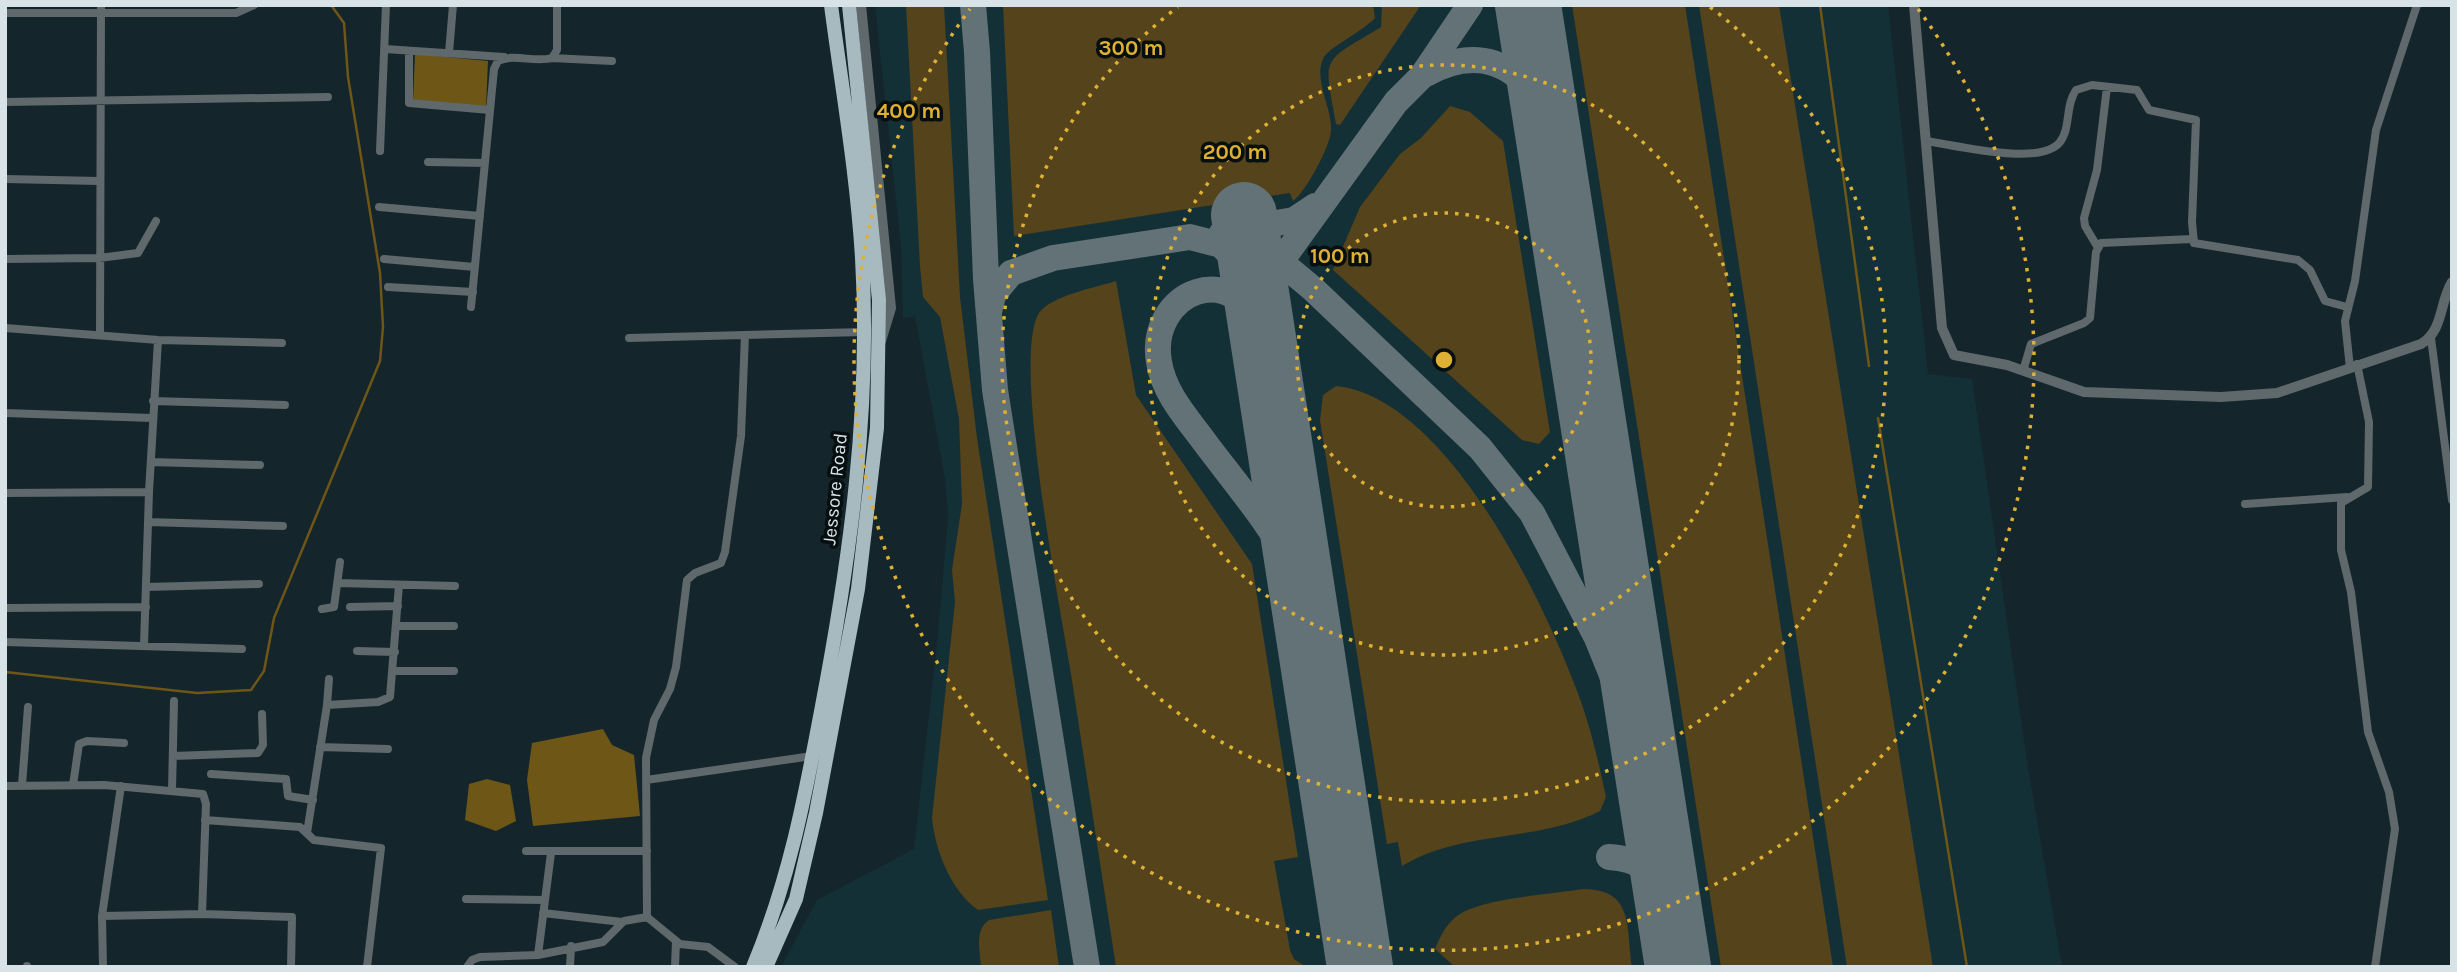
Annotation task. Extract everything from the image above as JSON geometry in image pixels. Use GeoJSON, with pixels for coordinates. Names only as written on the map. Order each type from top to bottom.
{"type":"FeatureCollection","features":[{"type":"Feature","properties":{"kind":"highway","name":"Jessore Road"},"geometry":{"type":"LineString","coordinates":[[753,967],[787,877],[813,756],[840,608],[862,414],[862,257],[831,5]]}},
{"type":"Feature","properties":{"kind":"highway"},"geometry":{"type":"LineString","coordinates":[[766,967],[796,900],[801,878],[858,589],[876,439],[880,343],[875,241],[849,5]]}},
{"type":"Feature","properties":{"kind":"street"},"geometry":{"type":"LineString","coordinates":[[5,13],[101,9],[236,13],[254,5]]}},
{"type":"Feature","properties":{"kind":"street"},"geometry":{"type":"LineString","coordinates":[[380,151],[386,5]]}},
{"type":"Feature","properties":{"kind":"street"},"geometry":{"type":"LineString","coordinates":[[449,53],[453,5]]}},
{"type":"Feature","properties":{"kind":"street"},"geometry":{"type":"LineString","coordinates":[[552,58],[556,50],[557,5]]}},
{"type":"Feature","properties":{"kind":"street"},"geometry":{"type":"LineString","coordinates":[[861,5],[891,308],[880,343]]}},
{"type":"Feature","properties":{"kind":"street"},"geometry":{"type":"LineString","coordinates":[[1914,5],[1942,328],[1954,355],[2023,371],[2084,392],[2221,397],[2277,393],[2421,344],[2431,338],[2438,327],[2443,296],[2452,282]]}},
{"type":"Feature","properties":{"kind":"street"},"geometry":{"type":"LineString","coordinates":[[2245,504],[2347,497],[2359,495],[2368,487],[2369,422],[2344,333],[2347,307],[2355,281],[2376,130],[2417,5]]}},
{"type":"Feature","properties":{"kind":"street"},"geometry":{"type":"LineString","coordinates":[[100,335],[101,9]]}},
{"type":"Feature","properties":{"kind":"street"},"geometry":{"type":"LineString","coordinates":[[385,49],[544,60],[552,58],[612,61]]}},
{"type":"Feature","properties":{"kind":"street"},"geometry":{"type":"LineString","coordinates":[[409,51],[409,103],[490,110]]}},
{"type":"Feature","properties":{"kind":"street"},"geometry":{"type":"LineString","coordinates":[[471,307],[494,69],[498,61],[505,57]]}},
{"type":"Feature","properties":{"kind":"street"},"geometry":{"type":"LineString","coordinates":[[1926,141],[2001,152],[2045,153],[2059,145],[2063,138],[2076,90],[2092,85],[2137,90],[2149,110],[2196,120],[2192,239],[2197,244],[2298,260],[2310,270],[2325,301],[2347,307]]}},
{"type":"Feature","properties":{"kind":"street"},"geometry":{"type":"LineString","coordinates":[[2023,371],[2031,344],[2088,321],[2097,246],[2088,233],[2084,218],[2097,170],[2107,87]]}},
{"type":"Feature","properties":{"kind":"street"},"geometry":{"type":"LineString","coordinates":[[5,102],[99,103],[328,97]]}},
{"type":"Feature","properties":{"kind":"street"},"geometry":{"type":"LineString","coordinates":[[428,162],[485,163]]}},
{"type":"Feature","properties":{"kind":"street"},"geometry":{"type":"LineString","coordinates":[[5,179],[99,181]]}},
{"type":"Feature","properties":{"kind":"street"},"geometry":{"type":"LineString","coordinates":[[379,207],[480,216]]}},
{"type":"Feature","properties":{"kind":"street"},"geometry":{"type":"LineString","coordinates":[[5,259],[99,258],[138,253],[156,220]]}},
{"type":"Feature","properties":{"kind":"street"},"geometry":{"type":"LineString","coordinates":[[2097,246],[2107,242],[2192,239]]}},
{"type":"Feature","properties":{"kind":"street"},"geometry":{"type":"LineString","coordinates":[[384,260],[475,267]]}},
{"type":"Feature","properties":{"kind":"street"},"geometry":{"type":"LineString","coordinates":[[388,287],[473,292]]}},
{"type":"Feature","properties":{"kind":"street"},"geometry":{"type":"LineString","coordinates":[[5,328],[158,340],[282,343]]}},
{"type":"Feature","properties":{"kind":"street"},"geometry":{"type":"LineString","coordinates":[[629,338],[864,332]]}},
{"type":"Feature","properties":{"kind":"street"},"geometry":{"type":"LineString","coordinates":[[735,967],[708,947],[676,941],[648,917],[646,780],[648,739],[676,667],[687,580],[695,573],[721,563],[724,552],[745,393],[745,335]]}},
{"type":"Feature","properties":{"kind":"street"},"geometry":{"type":"LineString","coordinates":[[2431,338],[2452,500]]}},
{"type":"Feature","properties":{"kind":"street"},"geometry":{"type":"LineString","coordinates":[[144,645],[152,418],[158,340]]}},
{"type":"Feature","properties":{"kind":"street"},"geometry":{"type":"LineString","coordinates":[[153,401],[285,405]]}},
{"type":"Feature","properties":{"kind":"street"},"geometry":{"type":"LineString","coordinates":[[5,413],[152,418]]}},
{"type":"Feature","properties":{"kind":"street"},"geometry":{"type":"LineString","coordinates":[[151,462],[260,466]]}},
{"type":"Feature","properties":{"kind":"street"},"geometry":{"type":"LineString","coordinates":[[5,493],[149,492]]}},
{"type":"Feature","properties":{"kind":"street"},"geometry":{"type":"LineString","coordinates":[[2347,497],[2340,511],[2341,550],[2351,592],[2368,732],[2389,792],[2395,829],[2375,967]]}},
{"type":"Feature","properties":{"kind":"street"},"geometry":{"type":"LineString","coordinates":[[148,522],[283,526]]}},
{"type":"Feature","properties":{"kind":"street"},"geometry":{"type":"LineString","coordinates":[[322,609],[334,607],[340,562]]}},
{"type":"Feature","properties":{"kind":"street"},"geometry":{"type":"LineString","coordinates":[[338,583],[454,586]]}},
{"type":"Feature","properties":{"kind":"street"},"geometry":{"type":"LineString","coordinates":[[146,587],[258,584]]}},
{"type":"Feature","properties":{"kind":"street"},"geometry":{"type":"LineString","coordinates":[[327,705],[387,700],[394,671],[400,585]]}},
{"type":"Feature","properties":{"kind":"street"},"geometry":{"type":"LineString","coordinates":[[350,607],[398,606]]}},
{"type":"Feature","properties":{"kind":"street"},"geometry":{"type":"LineString","coordinates":[[5,608],[146,607]]}},
{"type":"Feature","properties":{"kind":"street"},"geometry":{"type":"LineString","coordinates":[[397,626],[454,626]]}},
{"type":"Feature","properties":{"kind":"street"},"geometry":{"type":"LineString","coordinates":[[5,642],[242,649]]}},
{"type":"Feature","properties":{"kind":"street"},"geometry":{"type":"LineString","coordinates":[[357,651],[395,652]]}},
{"type":"Feature","properties":{"kind":"street"},"geometry":{"type":"LineString","coordinates":[[394,671],[454,671]]}},
{"type":"Feature","properties":{"kind":"street"},"geometry":{"type":"LineString","coordinates":[[307,833],[330,679]]}},
{"type":"Feature","properties":{"kind":"street"},"geometry":{"type":"LineString","coordinates":[[172,790],[174,701]]}},
{"type":"Feature","properties":{"kind":"street"},"geometry":{"type":"LineString","coordinates":[[22,785],[28,707]]}},
{"type":"Feature","properties":{"kind":"street"},"geometry":{"type":"LineString","coordinates":[[173,756],[258,753],[263,745],[262,714]]}},
{"type":"Feature","properties":{"kind":"street"},"geometry":{"type":"LineString","coordinates":[[73,785],[79,744],[88,741],[124,743]]}},
{"type":"Feature","properties":{"kind":"street"},"geometry":{"type":"LineString","coordinates":[[320,747],[388,749]]}},
{"type":"Feature","properties":{"kind":"street"},"geometry":{"type":"LineString","coordinates":[[646,780],[813,756]]}},
{"type":"Feature","properties":{"kind":"street"},"geometry":{"type":"LineString","coordinates":[[211,774],[286,779],[288,796],[313,800]]}},
{"type":"Feature","properties":{"kind":"street"},"geometry":{"type":"LineString","coordinates":[[5,786],[121,786],[205,796],[202,914]]}},
{"type":"Feature","properties":{"kind":"street"},"geometry":{"type":"LineString","coordinates":[[103,967],[102,916],[121,786]]}},
{"type":"Feature","properties":{"kind":"street"},"geometry":{"type":"LineString","coordinates":[[205,820],[300,827],[318,841],[378,846],[382,849],[367,967]]}},
{"type":"Feature","properties":{"kind":"street"},"geometry":{"type":"LineString","coordinates":[[526,851],[647,851]]}},
{"type":"Feature","properties":{"kind":"street"},"geometry":{"type":"LineString","coordinates":[[538,955],[551,853]]}},
{"type":"Feature","properties":{"kind":"street"},"geometry":{"type":"LineString","coordinates":[[466,899],[544,900]]}},
{"type":"Feature","properties":{"kind":"street"},"geometry":{"type":"LineString","coordinates":[[543,913],[622,922],[648,917]]}},
{"type":"Feature","properties":{"kind":"street"},"geometry":{"type":"LineString","coordinates":[[102,916],[292,916],[291,967]]}},
{"type":"Feature","properties":{"kind":"street"},"geometry":{"type":"LineString","coordinates":[[467,967],[476,958],[500,962],[571,946],[603,942],[622,922]]}},
{"type":"Feature","properties":{"kind":"street"},"geometry":{"type":"LineString","coordinates":[[675,967],[676,941]]}},
{"type":"Feature","properties":{"kind":"street"},"geometry":{"type":"LineString","coordinates":[[570,967],[571,946]]}},
{"type":"Feature","properties":{"kind":"shaded area"},"geometry":{"type":"Polygon","coordinates":[[[875,5],[1888,5],[1928,374],[1972,379],[2028,768],[2062,967],[781,967],[817,900],[914,849],[938,635],[948,517],[945,478],[915,316],[903,318],[901,245],[875,5]]]}},
{"type":"Feature","properties":{"kind":"shaded area"},"geometry":{"type":"Polygon","coordinates":[[[906,5],[944,5],[960,297],[977,438],[1048,900],[978,910],[960,892],[946,869],[932,818],[955,602],[952,570],[962,504],[959,419],[940,317],[923,297],[906,5]]]}},
{"type":"Feature","properties":{"kind":"shaded area"},"geometry":{"type":"Polygon","coordinates":[[[1003,5],[1373,5],[1375,18],[1324,57],[1320,74],[1331,122],[1330,138],[1310,180],[1293,201],[1290,193],[1014,236],[1003,5]]]}},
{"type":"Feature","properties":{"kind":"shaded area"},"geometry":{"type":"Polygon","coordinates":[[[1382,5],[1421,5],[1340,125],[1336,124],[1329,84],[1331,63],[1337,55],[1381,27],[1382,5]]]}},
{"type":"Feature","properties":{"kind":"shaded area"},"geometry":{"type":"Polygon","coordinates":[[[1572,5],[1685,5],[1833,967],[1721,967],[1572,5]]]}},
{"type":"Feature","properties":{"kind":"shaded area"},"geometry":{"type":"Polygon","coordinates":[[[1699,5],[1779,5],[1933,967],[1847,967],[1699,5]]]}},
{"type":"Feature","properties":{"kind":"shaded area"},"geometry":{"type":"Polygon","coordinates":[[[415,54],[488,61],[486,107],[413,102],[415,54]]]}},
{"type":"Feature","properties":{"kind":"shaded area"},"geometry":{"type":"Polygon","coordinates":[[[1450,106],[1470,112],[1503,141],[1550,432],[1539,444],[1522,440],[1333,270],[1360,207],[1400,154],[1421,138],[1450,106]]]}},
{"type":"Feature","properties":{"kind":"shaded area"},"geometry":{"type":"Polygon","coordinates":[[[1116,281],[1136,395],[1252,564],[1298,857],[1274,861],[1290,950],[1294,959],[1306,967],[1116,967],[1049,544],[1034,430],[1031,379],[1032,339],[1039,313],[1063,297],[1116,281]]]}},
{"type":"Feature","properties":{"kind":"shaded area"},"geometry":{"type":"Polygon","coordinates":[[[1336,386],[1376,398],[1414,424],[1450,461],[1482,504],[1512,552],[1558,645],[1589,725],[1606,797],[1600,811],[1551,828],[1450,846],[1425,854],[1402,866],[1398,842],[1387,844],[1320,420],[1323,395],[1336,386]]]}},
{"type":"Feature","properties":{"kind":"shaded area"},"geometry":{"type":"Polygon","coordinates":[[[603,729],[612,745],[634,755],[640,816],[533,826],[527,780],[532,743],[603,729]]]}},
{"type":"Feature","properties":{"kind":"shaded area"},"geometry":{"type":"Polygon","coordinates":[[[487,779],[510,785],[516,821],[496,831],[465,820],[469,784],[487,779]]]}},
{"type":"Feature","properties":{"kind":"shaded area"},"geometry":{"type":"Polygon","coordinates":[[[1584,889],[1600,891],[1620,903],[1627,925],[1632,967],[1455,967],[1435,949],[1451,921],[1471,909],[1502,900],[1584,889]]]}},
{"type":"Feature","properties":{"kind":"shaded area"},"geometry":{"type":"Polygon","coordinates":[[[1051,910],[1059,967],[981,967],[979,948],[984,924],[989,920],[1051,910]]]}},
{"type":"Feature","properties":{"kind":"waterway"},"geometry":{"type":"LineString","coordinates":[[5,672],[197,693],[251,690],[264,671],[274,618],[380,361],[383,327],[380,273],[348,77],[344,23],[331,5]]}},
{"type":"Feature","properties":{"kind":"waterway"},"geometry":{"type":"LineString","coordinates":[[1820,5],[1869,366]]}},
{"type":"Feature","properties":{"kind":"waterway"},"geometry":{"type":"LineString","coordinates":[[1878,418],[1967,967]]}},
{"type":"Feature","properties":{"kind":"taxiway"},"geometry":{"type":"LineString","coordinates":[[973,5],[986,279],[995,390],[1087,967]]}},
{"type":"Feature","properties":{"kind":"taxiway"},"geometry":{"type":"LineString","coordinates":[[1264,333],[1269,284],[1279,264],[1396,102],[1422,76],[1470,5]]}},
{"type":"Feature","properties":{"kind":"taxiway"},"geometry":{"type":"LineString","coordinates":[[1424,75],[1461,61],[1493,63],[1521,80],[1544,112]]}},
{"type":"Feature","properties":{"kind":"taxiway"},"geometry":{"type":"LineString","coordinates":[[1233,231],[1294,220],[1315,206]]}},
{"type":"Feature","properties":{"kind":"taxiway"},"geometry":{"type":"LineString","coordinates":[[1222,233],[1253,239],[1313,289],[1480,448],[1532,513],[1597,638],[1625,707],[1650,787]]}},
{"type":"Feature","properties":{"kind":"taxiway"},"geometry":{"type":"LineString","coordinates":[[989,312],[993,295],[1011,273],[1053,258],[1190,237],[1221,245],[1245,269],[1260,314]]}},
{"type":"Feature","properties":{"kind":"taxiway"},"geometry":{"type":"LineString","coordinates":[[1264,339],[1251,312],[1234,296],[1215,290],[1196,292],[1180,301],[1166,317],[1159,338],[1159,362],[1166,385],[1178,406],[1286,553],[1299,582],[1307,622]]}},
{"type":"Feature","properties":{"kind":"taxiway"},"geometry":{"type":"LineString","coordinates":[[1609,857],[1630,860],[1645,868],[1657,881],[1667,900]]}},
{"type":"Feature","properties":{"kind":"runway"},"geometry":{"type":"LineString","coordinates":[[1528,5],[1678,967]]}},
{"type":"Feature","properties":{"kind":"runway"},"geometry":{"type":"LineString","coordinates":[[1244,215],[1360,967]]}}]}
